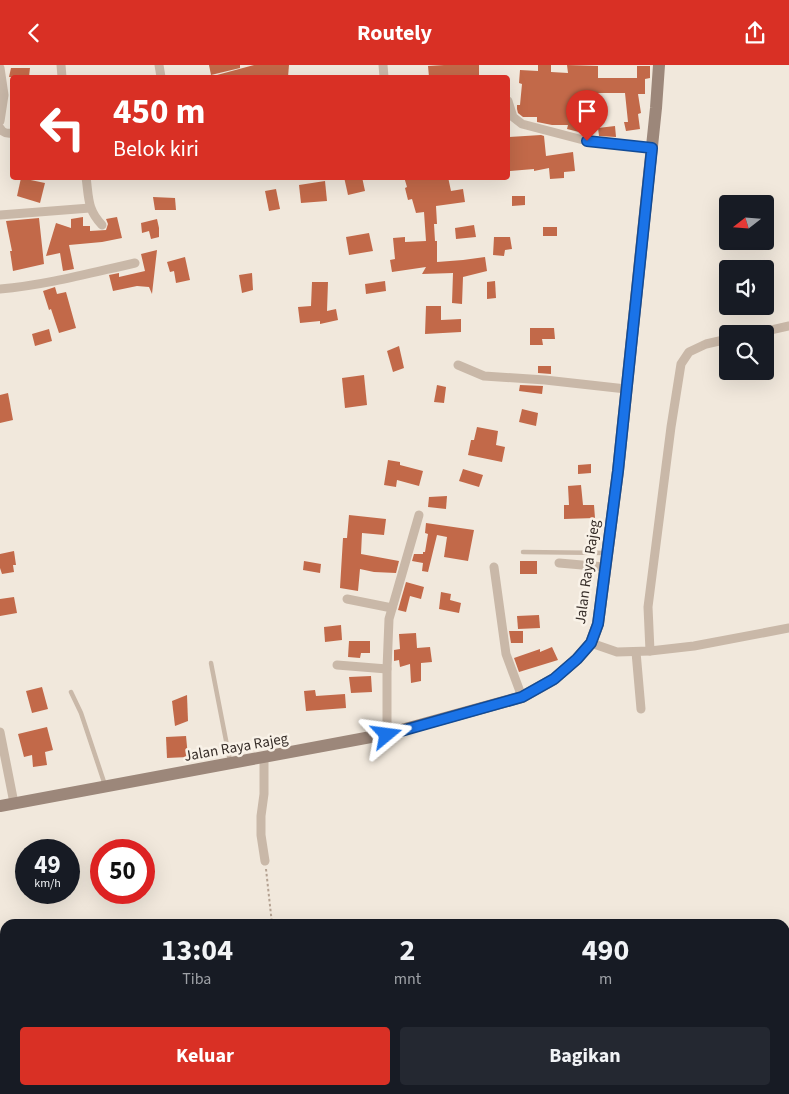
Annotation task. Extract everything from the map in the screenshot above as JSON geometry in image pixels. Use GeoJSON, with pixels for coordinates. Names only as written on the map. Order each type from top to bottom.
{"type":"FeatureCollection","features":[{"type":"Feature","properties":{"kind":"main road","name":"Jalan Raya Rajeg"},"geometry":{"type":"LineString","coordinates":[[0,806],[387,735],[522,697],[554,679],[577,659],[591,643],[598,624],[626,389],[659,65]]}},
{"type":"Feature","properties":{"kind":"street"},"geometry":{"type":"LineString","coordinates":[[0,68],[4,95],[0,121]]}},
{"type":"Feature","properties":{"kind":"street"},"geometry":{"type":"LineString","coordinates":[[510,107],[513,117],[522,124],[587,141],[652,148]]}},
{"type":"Feature","properties":{"kind":"street"},"geometry":{"type":"LineString","coordinates":[[0,128],[2,132],[10,133]]}},
{"type":"Feature","properties":{"kind":"street"},"geometry":{"type":"LineString","coordinates":[[86,180],[92,214],[102,225]]}},
{"type":"Feature","properties":{"kind":"street"},"geometry":{"type":"LineString","coordinates":[[0,215],[90,208]]}},
{"type":"Feature","properties":{"kind":"street"},"geometry":{"type":"LineString","coordinates":[[0,289],[62,280],[135,263]]}},
{"type":"Feature","properties":{"kind":"street"},"geometry":{"type":"LineString","coordinates":[[774,329],[789,326]]}},
{"type":"Feature","properties":{"kind":"street"},"geometry":{"type":"LineString","coordinates":[[650,651],[648,607],[681,364],[689,353],[706,344],[719,341]]}},
{"type":"Feature","properties":{"kind":"street"},"geometry":{"type":"LineString","coordinates":[[458,365],[484,376],[545,380],[626,389]]}},
{"type":"Feature","properties":{"kind":"street"},"geometry":{"type":"LineString","coordinates":[[387,735],[389,619],[420,515]]}},
{"type":"Feature","properties":{"kind":"street"},"geometry":{"type":"LineString","coordinates":[[559,563],[605,567]]}},
{"type":"Feature","properties":{"kind":"street"},"geometry":{"type":"LineString","coordinates":[[494,567],[506,654],[522,697]]}},
{"type":"Feature","properties":{"kind":"street"},"geometry":{"type":"LineString","coordinates":[[347,599],[392,608]]}},
{"type":"Feature","properties":{"kind":"street"},"geometry":{"type":"LineString","coordinates":[[591,643],[617,651],[650,651],[694,646],[789,627]]}},
{"type":"Feature","properties":{"kind":"street"},"geometry":{"type":"LineString","coordinates":[[636,652],[641,709]]}},
{"type":"Feature","properties":{"kind":"street"},"geometry":{"type":"LineString","coordinates":[[337,665],[387,669]]}},
{"type":"Feature","properties":{"kind":"street"},"geometry":{"type":"LineString","coordinates":[[0,732],[14,803]]}},
{"type":"Feature","properties":{"kind":"street"},"geometry":{"type":"LineString","coordinates":[[264,758],[261,835],[265,861]]}},
{"type":"Feature","properties":{"kind":"lane"},"geometry":{"type":"LineString","coordinates":[[523,552],[607,553]]}},
{"type":"Feature","properties":{"kind":"lane"},"geometry":{"type":"LineString","coordinates":[[211,663],[231,765]]}},
{"type":"Feature","properties":{"kind":"lane"},"geometry":{"type":"LineString","coordinates":[[71,692],[82,713],[105,786]]}},
{"type":"Feature","properties":{"kind":"path"},"geometry":{"type":"LineString","coordinates":[[265,861],[271,919]]}},
{"type":"Feature","properties":{"kind":"building"},"geometry":{"type":"Polygon","coordinates":[[[209,65],[240,65],[240,68],[211,75],[209,65]]]}},
{"type":"Feature","properties":{"kind":"building"},"geometry":{"type":"Polygon","coordinates":[[[254,65],[289,65],[288,75],[217,75],[254,65]]]}},
{"type":"Feature","properties":{"kind":"building"},"geometry":{"type":"Polygon","coordinates":[[[479,65],[479,75],[429,75],[428,66],[479,65]]]}},
{"type":"Feature","properties":{"kind":"building"},"geometry":{"type":"Polygon","coordinates":[[[538,65],[551,65],[551,72],[568,73],[567,65],[598,66],[598,78],[637,78],[637,66],[650,66],[650,78],[645,79],[645,94],[638,94],[641,113],[638,114],[640,129],[626,131],[624,122],[628,122],[625,93],[591,93],[590,128],[579,128],[579,132],[567,129],[568,125],[552,125],[537,122],[537,117],[523,117],[518,113],[517,109],[517,105],[520,105],[522,84],[519,83],[520,70],[538,71],[538,65]]]}},
{"type":"Feature","properties":{"kind":"building"},"geometry":{"type":"Polygon","coordinates":[[[11,68],[30,68],[29,75],[10,75],[9,77],[11,68]]]}},
{"type":"Feature","properties":{"kind":"building"},"geometry":{"type":"Polygon","coordinates":[[[615,126],[616,137],[599,136],[598,128],[615,126]]]}},
{"type":"Feature","properties":{"kind":"building"},"geometry":{"type":"Polygon","coordinates":[[[544,136],[546,156],[573,152],[575,171],[564,172],[564,178],[550,179],[549,168],[534,171],[534,169],[510,171],[510,137],[544,136]]]}},
{"type":"Feature","properties":{"kind":"building"},"geometry":{"type":"Polygon","coordinates":[[[21,180],[45,183],[40,203],[17,196],[21,180]]]}},
{"type":"Feature","properties":{"kind":"building"},"geometry":{"type":"Polygon","coordinates":[[[345,180],[363,180],[365,191],[348,195],[345,180]]]}},
{"type":"Feature","properties":{"kind":"building"},"geometry":{"type":"Polygon","coordinates":[[[405,180],[449,180],[451,191],[463,189],[465,202],[436,206],[437,224],[434,224],[435,241],[437,241],[437,262],[485,257],[487,271],[463,277],[462,304],[452,303],[453,273],[422,274],[426,267],[392,272],[390,260],[395,259],[393,238],[405,237],[405,242],[426,241],[424,212],[416,213],[412,199],[408,200],[405,188],[407,187],[405,180]]]}},
{"type":"Feature","properties":{"kind":"building"},"geometry":{"type":"Polygon","coordinates":[[[325,181],[327,201],[301,203],[299,185],[325,181]]]}},
{"type":"Feature","properties":{"kind":"building"},"geometry":{"type":"Polygon","coordinates":[[[276,189],[280,209],[269,211],[265,191],[276,189]]]}},
{"type":"Feature","properties":{"kind":"building"},"geometry":{"type":"Polygon","coordinates":[[[512,196],[525,196],[525,205],[512,206],[512,196]]]}},
{"type":"Feature","properties":{"kind":"building"},"geometry":{"type":"Polygon","coordinates":[[[153,197],[175,198],[176,210],[155,210],[153,197]]]}},
{"type":"Feature","properties":{"kind":"building"},"geometry":{"type":"Polygon","coordinates":[[[83,217],[83,226],[90,226],[90,231],[106,230],[108,224],[106,219],[117,217],[122,238],[69,245],[74,269],[63,271],[60,253],[46,256],[56,223],[71,228],[71,219],[83,217]]]}},
{"type":"Feature","properties":{"kind":"building"},"geometry":{"type":"Polygon","coordinates":[[[39,218],[44,264],[13,271],[10,251],[12,251],[6,221],[39,218]]]}},
{"type":"Feature","properties":{"kind":"building"},"geometry":{"type":"Polygon","coordinates":[[[157,219],[159,237],[151,239],[149,231],[142,233],[141,223],[157,219]]]}},
{"type":"Feature","properties":{"kind":"building"},"geometry":{"type":"Polygon","coordinates":[[[474,225],[476,237],[456,239],[455,228],[474,225]]]}},
{"type":"Feature","properties":{"kind":"building"},"geometry":{"type":"Polygon","coordinates":[[[543,227],[557,227],[557,236],[543,236],[543,227]]]}},
{"type":"Feature","properties":{"kind":"building"},"geometry":{"type":"Polygon","coordinates":[[[369,233],[373,251],[349,255],[346,237],[369,233]]]}},
{"type":"Feature","properties":{"kind":"building"},"geometry":{"type":"Polygon","coordinates":[[[494,237],[510,237],[512,249],[505,250],[504,256],[493,255],[494,237]]]}},
{"type":"Feature","properties":{"kind":"building"},"geometry":{"type":"Polygon","coordinates":[[[157,250],[152,294],[149,287],[137,286],[113,291],[109,275],[119,273],[119,277],[145,271],[141,254],[157,250]]]}},
{"type":"Feature","properties":{"kind":"building"},"geometry":{"type":"Polygon","coordinates":[[[185,257],[190,280],[176,283],[174,271],[170,272],[167,262],[185,257]]]}},
{"type":"Feature","properties":{"kind":"building"},"geometry":{"type":"Polygon","coordinates":[[[252,273],[253,290],[242,293],[239,275],[252,273]]]}},
{"type":"Feature","properties":{"kind":"building"},"geometry":{"type":"Polygon","coordinates":[[[385,281],[386,291],[366,294],[365,284],[385,281]]]}},
{"type":"Feature","properties":{"kind":"building"},"geometry":{"type":"Polygon","coordinates":[[[495,281],[496,298],[487,299],[487,282],[495,281]]]}},
{"type":"Feature","properties":{"kind":"building"},"geometry":{"type":"Polygon","coordinates":[[[312,282],[328,282],[327,311],[336,309],[338,320],[320,324],[320,321],[300,323],[298,307],[311,306],[312,282]]]}},
{"type":"Feature","properties":{"kind":"building"},"geometry":{"type":"Polygon","coordinates":[[[55,287],[57,294],[66,292],[76,328],[59,333],[43,291],[55,287]]]}},
{"type":"Feature","properties":{"kind":"building"},"geometry":{"type":"Polygon","coordinates":[[[426,306],[441,306],[441,320],[461,319],[461,332],[425,334],[426,306]]]}},
{"type":"Feature","properties":{"kind":"building"},"geometry":{"type":"Polygon","coordinates":[[[530,328],[554,328],[555,339],[542,339],[543,345],[530,345],[530,328]]]}},
{"type":"Feature","properties":{"kind":"building"},"geometry":{"type":"Polygon","coordinates":[[[49,329],[52,341],[35,346],[32,334],[49,329]]]}},
{"type":"Feature","properties":{"kind":"building"},"geometry":{"type":"Polygon","coordinates":[[[399,346],[404,368],[393,372],[387,351],[399,346]]]}},
{"type":"Feature","properties":{"kind":"building"},"geometry":{"type":"Polygon","coordinates":[[[538,366],[551,366],[551,374],[538,373],[538,366]]]}},
{"type":"Feature","properties":{"kind":"building"},"geometry":{"type":"Polygon","coordinates":[[[364,375],[367,405],[345,408],[342,378],[364,375]]]}},
{"type":"Feature","properties":{"kind":"building"},"geometry":{"type":"Polygon","coordinates":[[[437,385],[446,387],[444,403],[434,402],[437,385]]]}},
{"type":"Feature","properties":{"kind":"building"},"geometry":{"type":"Polygon","coordinates":[[[520,385],[543,386],[542,394],[519,391],[520,385]]]}},
{"type":"Feature","properties":{"kind":"building"},"geometry":{"type":"Polygon","coordinates":[[[8,393],[13,420],[0,423],[0,395],[8,393]]]}},
{"type":"Feature","properties":{"kind":"building"},"geometry":{"type":"Polygon","coordinates":[[[522,409],[538,413],[536,426],[519,422],[522,409]]]}},
{"type":"Feature","properties":{"kind":"building"},"geometry":{"type":"Polygon","coordinates":[[[477,427],[498,431],[496,445],[505,447],[502,462],[468,455],[471,440],[474,440],[477,427]]]}},
{"type":"Feature","properties":{"kind":"building"},"geometry":{"type":"Polygon","coordinates":[[[388,460],[400,462],[400,465],[423,471],[419,486],[397,480],[396,487],[384,485],[388,460]]]}},
{"type":"Feature","properties":{"kind":"building"},"geometry":{"type":"Polygon","coordinates":[[[591,464],[591,473],[578,474],[578,465],[591,464]]]}},
{"type":"Feature","properties":{"kind":"building"},"geometry":{"type":"Polygon","coordinates":[[[463,469],[483,475],[479,487],[459,481],[463,469]]]}},
{"type":"Feature","properties":{"kind":"building"},"geometry":{"type":"Polygon","coordinates":[[[581,485],[583,505],[594,505],[595,518],[564,519],[564,505],[569,505],[568,486],[581,485]]]}},
{"type":"Feature","properties":{"kind":"building"},"geometry":{"type":"Polygon","coordinates":[[[447,496],[446,509],[428,507],[429,497],[447,496]]]}},
{"type":"Feature","properties":{"kind":"building"},"geometry":{"type":"Polygon","coordinates":[[[349,515],[386,519],[384,535],[362,533],[361,554],[399,561],[396,573],[360,569],[358,591],[340,588],[343,538],[347,538],[349,515]]]}},
{"type":"Feature","properties":{"kind":"building"},"geometry":{"type":"Polygon","coordinates":[[[426,523],[474,530],[468,561],[444,557],[447,537],[437,535],[428,572],[422,571],[423,563],[412,561],[414,554],[423,554],[425,552],[428,534],[425,533],[426,523]]]}},
{"type":"Feature","properties":{"kind":"building"},"geometry":{"type":"Polygon","coordinates":[[[14,551],[16,565],[13,565],[14,572],[2,574],[0,554],[14,551]]]}},
{"type":"Feature","properties":{"kind":"building"},"geometry":{"type":"Polygon","coordinates":[[[304,561],[321,564],[320,573],[303,570],[304,561]]]}},
{"type":"Feature","properties":{"kind":"building"},"geometry":{"type":"Polygon","coordinates":[[[520,561],[537,561],[537,574],[520,574],[520,561]]]}},
{"type":"Feature","properties":{"kind":"building"},"geometry":{"type":"Polygon","coordinates":[[[406,582],[424,587],[421,599],[410,596],[406,612],[398,610],[406,582]]]}},
{"type":"Feature","properties":{"kind":"building"},"geometry":{"type":"Polygon","coordinates":[[[441,592],[451,594],[450,600],[461,603],[459,613],[439,609],[441,592]]]}},
{"type":"Feature","properties":{"kind":"building"},"geometry":{"type":"Polygon","coordinates":[[[14,597],[17,613],[0,616],[0,599],[14,597]]]}},
{"type":"Feature","properties":{"kind":"building"},"geometry":{"type":"Polygon","coordinates":[[[539,615],[540,628],[518,629],[517,616],[539,615]]]}},
{"type":"Feature","properties":{"kind":"building"},"geometry":{"type":"Polygon","coordinates":[[[341,625],[342,640],[325,642],[324,627],[341,625]]]}},
{"type":"Feature","properties":{"kind":"building"},"geometry":{"type":"Polygon","coordinates":[[[509,631],[523,631],[523,643],[511,643],[509,631]]]}},
{"type":"Feature","properties":{"kind":"building"},"geometry":{"type":"Polygon","coordinates":[[[416,633],[417,648],[430,647],[432,662],[421,663],[421,681],[411,683],[410,664],[400,667],[399,660],[394,661],[394,650],[400,649],[399,634],[416,633]]]}},
{"type":"Feature","properties":{"kind":"building"},"geometry":{"type":"Polygon","coordinates":[[[349,641],[370,641],[370,653],[361,653],[360,658],[348,657],[349,641]]]}},
{"type":"Feature","properties":{"kind":"building"},"geometry":{"type":"Polygon","coordinates":[[[552,647],[558,660],[519,672],[514,658],[552,647]]]}},
{"type":"Feature","properties":{"kind":"building"},"geometry":{"type":"Polygon","coordinates":[[[371,676],[372,692],[351,693],[349,677],[371,676]]]}},
{"type":"Feature","properties":{"kind":"building"},"geometry":{"type":"Polygon","coordinates":[[[42,687],[48,709],[32,713],[26,691],[42,687]]]}},
{"type":"Feature","properties":{"kind":"building"},"geometry":{"type":"Polygon","coordinates":[[[315,690],[316,696],[345,694],[346,708],[306,711],[304,691],[315,690]]]}},
{"type":"Feature","properties":{"kind":"building"},"geometry":{"type":"Polygon","coordinates":[[[187,695],[188,721],[175,726],[172,701],[187,695]]]}},
{"type":"Feature","properties":{"kind":"building"},"geometry":{"type":"Polygon","coordinates":[[[47,727],[53,750],[45,752],[47,765],[33,767],[32,755],[24,757],[18,734],[47,727]]]}},
{"type":"Feature","properties":{"kind":"building"},"geometry":{"type":"Polygon","coordinates":[[[186,736],[188,757],[167,758],[166,737],[186,736]]]}},
{"type":"Feature","properties":{"kind":"route"},"geometry":{"type":"LineString","coordinates":[[387,735],[522,697],[554,679],[577,659],[591,643],[598,624],[618,471],[652,148],[587,141]]}}]}
